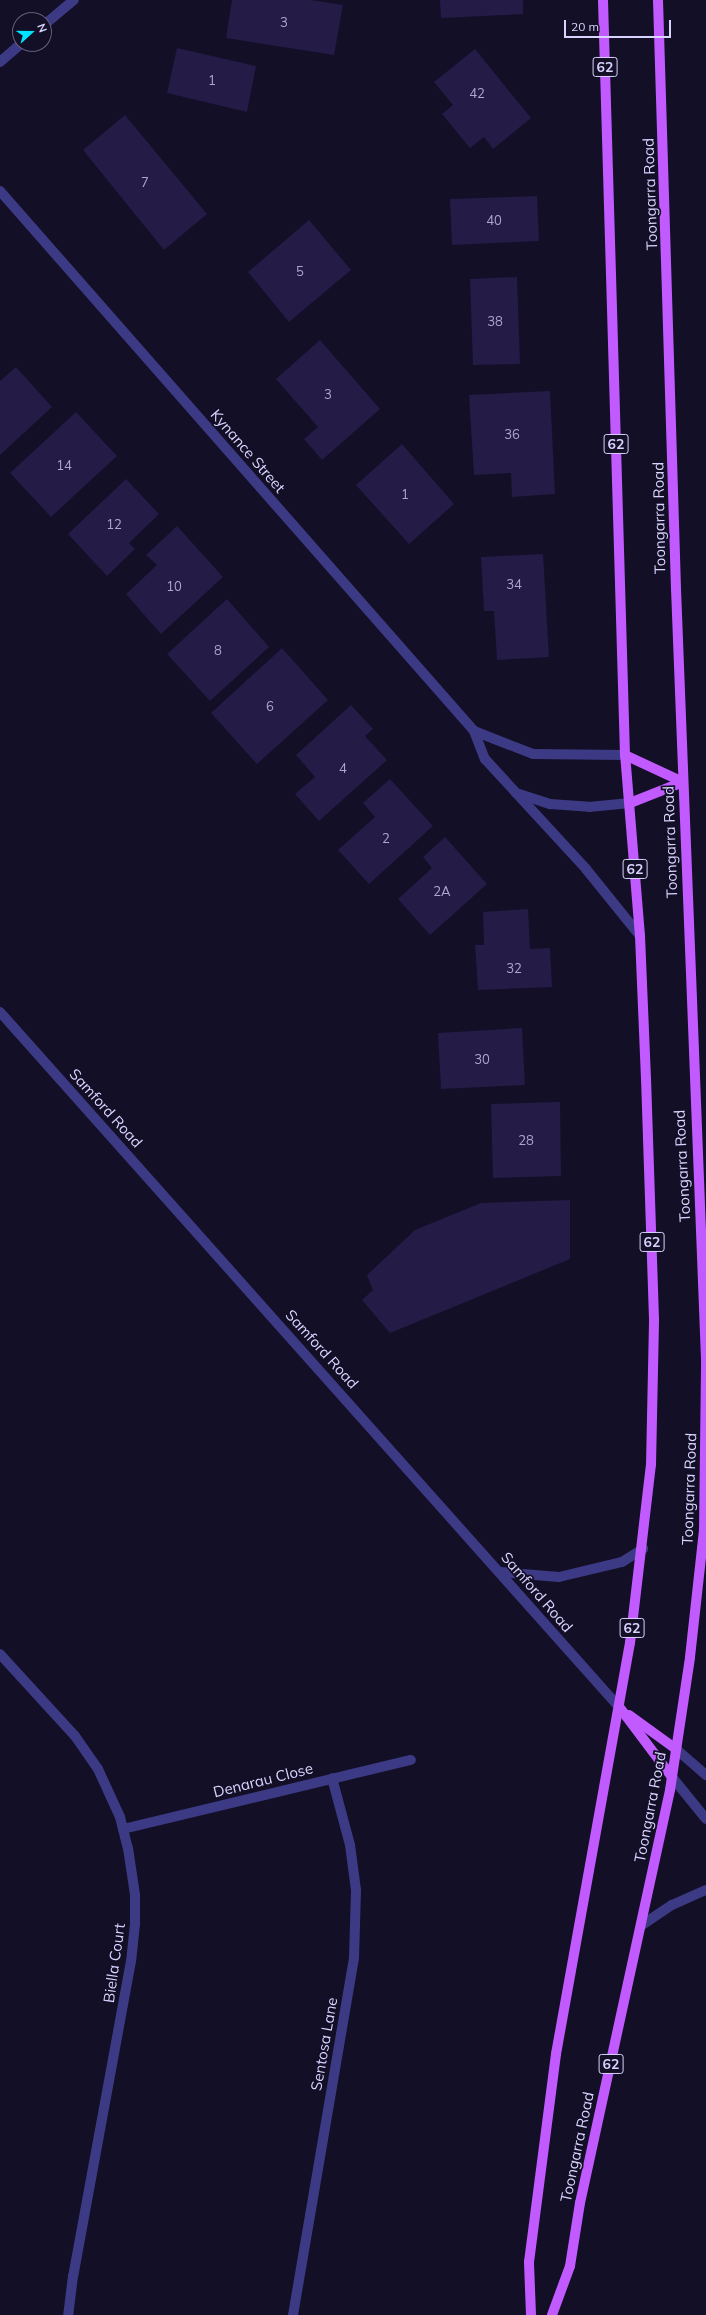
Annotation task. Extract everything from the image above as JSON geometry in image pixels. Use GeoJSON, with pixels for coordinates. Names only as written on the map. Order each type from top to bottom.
{"type":"FeatureCollection","features":[{"type":"Feature","properties":{"kind":"main road","name":"Toongarra Road"},"geometry":{"type":"LineString","coordinates":[[531,2315],[529,2262],[556,2054],[620,1708],[643,1549],[651,1465],[654,1319],[640,936],[625,754],[603,0]]}},
{"type":"Feature","properties":{"kind":"main road","name":"Toongarra Road"},"geometry":{"type":"LineString","coordinates":[[552,2315],[570,2266],[580,2203],[642,1925],[672,1777],[690,1657],[704,1531],[706,1359],[683,782],[658,0]]}},
{"type":"Feature","properties":{"kind":"main road"},"geometry":{"type":"LineString","coordinates":[[625,754],[683,782]]}},
{"type":"Feature","properties":{"kind":"main road"},"geometry":{"type":"LineString","coordinates":[[630,803],[683,782]]}},
{"type":"Feature","properties":{"kind":"main road","name":"Samford Road"},"geometry":{"type":"LineString","coordinates":[[620,1708],[676,1749]]}},
{"type":"Feature","properties":{"kind":"main road","name":"Samford Road"},"geometry":{"type":"LineString","coordinates":[[620,1708],[672,1777]]}},
{"type":"Feature","properties":{"kind":"street"},"geometry":{"type":"LineString","coordinates":[[52,18],[74,0]]}},
{"type":"Feature","properties":{"kind":"street"},"geometry":{"type":"LineString","coordinates":[[0,62],[12,52]]}},
{"type":"Feature","properties":{"kind":"street","name":"Kynance Street"},"geometry":{"type":"LineString","coordinates":[[0,191],[474,731]]}},
{"type":"Feature","properties":{"kind":"street"},"geometry":{"type":"LineString","coordinates":[[474,731],[533,754],[625,754]]}},
{"type":"Feature","properties":{"kind":"street"},"geometry":{"type":"LineString","coordinates":[[474,731],[486,758],[514,792],[586,870],[640,936]]}},
{"type":"Feature","properties":{"kind":"street"},"geometry":{"type":"LineString","coordinates":[[514,792],[550,804],[589,807],[630,803]]}},
{"type":"Feature","properties":{"kind":"street","name":"Samford Road"},"geometry":{"type":"LineString","coordinates":[[0,1012],[620,1708]]}},
{"type":"Feature","properties":{"kind":"street"},"geometry":{"type":"LineString","coordinates":[[500,1572],[559,1578],[622,1562],[643,1549]]}},
{"type":"Feature","properties":{"kind":"street","name":"Biella Court"},"geometry":{"type":"LineString","coordinates":[[0,1654],[83,1747],[108,1790],[123,1829],[135,1895],[134,1939],[68,2315]]}},
{"type":"Feature","properties":{"kind":"street","name":"Samford Road"},"geometry":{"type":"LineString","coordinates":[[676,1749],[706,1775]]}},
{"type":"Feature","properties":{"kind":"street","name":"Denarau Close"},"geometry":{"type":"LineString","coordinates":[[123,1829],[411,1760]]}},
{"type":"Feature","properties":{"kind":"street","name":"Samford Road"},"geometry":{"type":"LineString","coordinates":[[672,1777],[706,1819]]}},
{"type":"Feature","properties":{"kind":"street","name":"Sentosa Lane"},"geometry":{"type":"LineString","coordinates":[[293,2315],[354,1958],[356,1890],[350,1845],[332,1778]]}},
{"type":"Feature","properties":{"kind":"street"},"geometry":{"type":"LineString","coordinates":[[642,1925],[672,1905],[706,1890]]}},
{"type":"Feature","properties":{"kind":"building"},"geometry":{"type":"Polygon","coordinates":[[[232,0],[311,0],[343,5],[334,55],[226,38],[232,0]]]}},
{"type":"Feature","properties":{"kind":"building"},"geometry":{"type":"Polygon","coordinates":[[[440,0],[523,0],[523,14],[441,18],[440,0]]]}},
{"type":"Feature","properties":{"kind":"building"},"geometry":{"type":"Polygon","coordinates":[[[177,48],[256,66],[247,112],[167,93],[177,48]]]}},
{"type":"Feature","properties":{"kind":"building"},"geometry":{"type":"Polygon","coordinates":[[[475,49],[531,118],[493,149],[484,137],[470,148],[442,114],[453,105],[434,82],[475,49]]]}},
{"type":"Feature","properties":{"kind":"building"},"geometry":{"type":"Polygon","coordinates":[[[125,115],[207,214],[164,250],[83,150],[125,115]]]}},
{"type":"Feature","properties":{"kind":"building"},"geometry":{"type":"Polygon","coordinates":[[[537,196],[539,241],[452,245],[450,199],[537,196]]]}},
{"type":"Feature","properties":{"kind":"building"},"geometry":{"type":"Polygon","coordinates":[[[309,220],[351,270],[289,322],[248,272],[309,220]]]}},
{"type":"Feature","properties":{"kind":"building"},"geometry":{"type":"Polygon","coordinates":[[[517,277],[520,364],[473,365],[470,279],[517,277]]]}},
{"type":"Feature","properties":{"kind":"building"},"geometry":{"type":"Polygon","coordinates":[[[320,340],[380,409],[322,460],[304,439],[318,427],[276,379],[320,340]]]}},
{"type":"Feature","properties":{"kind":"building"},"geometry":{"type":"Polygon","coordinates":[[[16,367],[52,407],[0,455],[0,381],[16,367]]]}},
{"type":"Feature","properties":{"kind":"building"},"geometry":{"type":"Polygon","coordinates":[[[550,391],[555,494],[512,497],[511,473],[474,475],[469,395],[550,391]]]}},
{"type":"Feature","properties":{"kind":"building"},"geometry":{"type":"Polygon","coordinates":[[[76,412],[117,456],[51,517],[10,473],[76,412]]]}},
{"type":"Feature","properties":{"kind":"building"},"geometry":{"type":"Polygon","coordinates":[[[402,444],[454,504],[409,544],[356,485],[402,444]]]}},
{"type":"Feature","properties":{"kind":"building"},"geometry":{"type":"Polygon","coordinates":[[[126,479],[159,514],[129,543],[135,549],[107,576],[68,534],[126,479]]]}},
{"type":"Feature","properties":{"kind":"building"},"geometry":{"type":"Polygon","coordinates":[[[177,526],[223,577],[161,634],[126,594],[157,565],[146,555],[177,526]]]}},
{"type":"Feature","properties":{"kind":"building"},"geometry":{"type":"Polygon","coordinates":[[[543,554],[549,657],[497,660],[494,611],[484,611],[481,557],[543,554]]]}},
{"type":"Feature","properties":{"kind":"building"},"geometry":{"type":"Polygon","coordinates":[[[227,599],[269,647],[210,701],[167,654],[227,599]]]}},
{"type":"Feature","properties":{"kind":"building"},"geometry":{"type":"Polygon","coordinates":[[[282,648],[328,700],[257,764],[211,713],[282,648]]]}},
{"type":"Feature","properties":{"kind":"building"},"geometry":{"type":"Polygon","coordinates":[[[351,705],[373,729],[365,736],[387,760],[319,821],[295,794],[315,777],[296,755],[351,705]]]}},
{"type":"Feature","properties":{"kind":"building"},"geometry":{"type":"Polygon","coordinates":[[[390,779],[433,826],[369,884],[338,850],[375,817],[363,803],[390,779]]]}},
{"type":"Feature","properties":{"kind":"building"},"geometry":{"type":"Polygon","coordinates":[[[445,837],[487,884],[430,935],[398,899],[432,868],[423,857],[445,837]]]}},
{"type":"Feature","properties":{"kind":"building"},"geometry":{"type":"Polygon","coordinates":[[[528,909],[530,949],[550,948],[552,987],[478,990],[475,945],[484,945],[483,912],[528,909]]]}},
{"type":"Feature","properties":{"kind":"building"},"geometry":{"type":"Polygon","coordinates":[[[522,1028],[525,1085],[441,1089],[438,1033],[522,1028]]]}},
{"type":"Feature","properties":{"kind":"building"},"geometry":{"type":"Polygon","coordinates":[[[560,1102],[561,1176],[493,1178],[491,1104],[560,1102]]]}},
{"type":"Feature","properties":{"kind":"building"},"geometry":{"type":"Polygon","coordinates":[[[570,1200],[570,1259],[390,1333],[362,1300],[373,1290],[367,1275],[415,1230],[481,1203],[570,1200]]]}}]}
